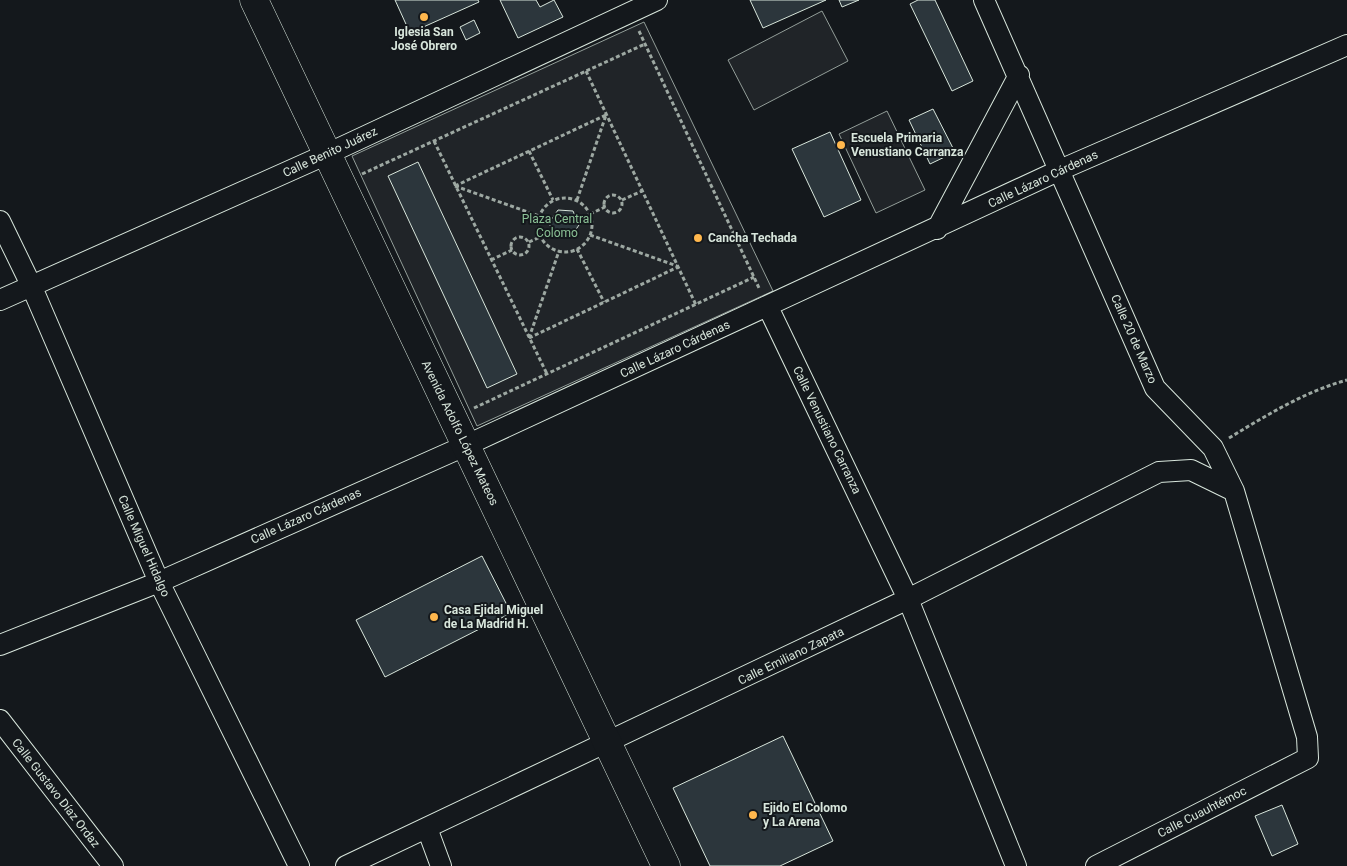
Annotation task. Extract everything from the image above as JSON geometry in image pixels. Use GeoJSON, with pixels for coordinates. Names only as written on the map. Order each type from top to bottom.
{"type":"FeatureCollection","features":[{"type":"Feature","properties":{"kind":"main road","name":"Avenida Adolfo López Mateos"},"geometry":{"type":"LineString","coordinates":[[254,0],[326,155],[467,445],[666,866]]}},
{"type":"Feature","properties":{"kind":"street","name":"Calle Benito Juárez"},"geometry":{"type":"LineString","coordinates":[[0,300],[30,285],[326,155],[628,6],[657,0]]}},
{"type":"Feature","properties":{"kind":"street","name":"Calle 20 de Marzo"},"geometry":{"type":"LineString","coordinates":[[984,0],[1019,75],[1156,388],[1213,448],[1234,491],[1307,737],[1308,758]]}},
{"type":"Feature","properties":{"kind":"street","name":"Calle Lázaro Cárdenas"},"geometry":{"type":"LineString","coordinates":[[0,645],[159,582],[467,445],[937,229],[1060,170],[1347,45]]}},
{"type":"Feature","properties":{"kind":"street"},"geometry":{"type":"LineString","coordinates":[[937,229],[1019,75]]}},
{"type":"Feature","properties":{"kind":"street","name":"Calle Miguel Hidalgo"},"geometry":{"type":"LineString","coordinates":[[0,221],[30,285],[159,582],[299,866]]}},
{"type":"Feature","properties":{"kind":"street","name":"Calle Venustiano Carranza"},"geometry":{"type":"LineString","coordinates":[[768,307],[908,599],[1016,866]]}},
{"type":"Feature","properties":{"kind":"street","name":"Calle Emiliano Zapata"},"geometry":{"type":"LineString","coordinates":[[346,866],[908,599],[1158,472],[1191,470],[1234,491]]}},
{"type":"Feature","properties":{"kind":"street","name":"Calle Gustavo Díaz Ordaz"},"geometry":{"type":"LineString","coordinates":[[0,720],[113,866]]}},
{"type":"Feature","properties":{"kind":"street","name":"Calle Cuauhtémoc"},"geometry":{"type":"LineString","coordinates":[[1096,866],[1308,758]]}},
{"type":"Feature","properties":{"kind":"street"},"geometry":{"type":"LineString","coordinates":[[427,828],[441,866]]}},
{"type":"Feature","properties":{"kind":"path"},"geometry":{"type":"LineString","coordinates":[[628,6],[768,307]]}},
{"type":"Feature","properties":{"kind":"path"},"geometry":{"type":"LineString","coordinates":[[340,184],[645,44]]}},
{"type":"Feature","properties":{"kind":"path"},"geometry":{"type":"LineString","coordinates":[[586,71],[696,305]]}},
{"type":"Feature","properties":{"kind":"path"},"geometry":{"type":"LineString","coordinates":[[455,186],[606,115]]}},
{"type":"Feature","properties":{"kind":"path"},"geometry":{"type":"LineString","coordinates":[[577,200],[606,115]]}},
{"type":"Feature","properties":{"kind":"path"},"geometry":{"type":"LineString","coordinates":[[434,141],[547,374]]}},
{"type":"Feature","properties":{"kind":"path"},"geometry":{"type":"LineString","coordinates":[[529,151],[553,200]]}},
{"type":"Feature","properties":{"kind":"path"},"geometry":{"type":"LineString","coordinates":[[455,186],[539,216]]}},
{"type":"Feature","properties":{"kind":"path"},"geometry":{"type":"LineString","coordinates":[[622,200],[642,191]]}},
{"type":"Feature","properties":{"kind":"path"},"geometry":{"type":"LineString","coordinates":[[610,196],[618,196],[622,200],[622,208],[617,212],[609,212],[605,207],[605,202],[610,196]]}},
{"type":"Feature","properties":{"kind":"path"},"geometry":{"type":"LineString","coordinates":[[561,197],[577,200],[590,214],[592,221],[590,235],[577,249],[559,251],[545,244],[538,230],[539,216],[547,204],[561,197]]}},
{"type":"Feature","properties":{"kind":"path"},"geometry":{"type":"LineString","coordinates":[[590,214],[605,207]]}},
{"type":"Feature","properties":{"kind":"path"},"geometry":{"type":"LineString","coordinates":[[590,235],[678,266]]}},
{"type":"Feature","properties":{"kind":"path"},"geometry":{"type":"LineString","coordinates":[[512,250],[512,242],[516,238],[522,237],[529,242]]}},
{"type":"Feature","properties":{"kind":"path"},"geometry":{"type":"LineString","coordinates":[[529,242],[540,237]]}},
{"type":"Feature","properties":{"kind":"path"},"geometry":{"type":"LineString","coordinates":[[512,250],[518,255],[524,254],[529,251],[529,242]]}},
{"type":"Feature","properties":{"kind":"path"},"geometry":{"type":"LineString","coordinates":[[577,249],[604,302]]}},
{"type":"Feature","properties":{"kind":"path"},"geometry":{"type":"LineString","coordinates":[[491,260],[512,250]]}},
{"type":"Feature","properties":{"kind":"path"},"geometry":{"type":"LineString","coordinates":[[529,338],[559,251]]}},
{"type":"Feature","properties":{"kind":"path"},"geometry":{"type":"LineString","coordinates":[[529,338],[678,266]]}},
{"type":"Feature","properties":{"kind":"path"},"geometry":{"type":"LineString","coordinates":[[453,418],[754,277]]}},
{"type":"Feature","properties":{"kind":"path"},"geometry":{"type":"LineString","coordinates":[[1213,448],[1296,398],[1322,387],[1347,380]]}},
{"type":"Feature","properties":{"kind":"green space"},"geometry":{"type":"Polygon","coordinates":[[[822,11],[848,61],[754,110],[728,60],[822,11]]]}},
{"type":"Feature","properties":{"kind":"green space","name":"Plaza Central Colomo"},"geometry":{"type":"Polygon","coordinates":[[[644,22],[773,291],[477,426],[352,156],[644,22]]]}},
{"type":"Feature","properties":{"kind":"green space"},"geometry":{"type":"Polygon","coordinates":[[[887,111],[925,190],[876,213],[839,134],[887,111]]]}},
{"type":"Feature","properties":{"kind":"building","name":"Iglesia San José Obrero"},"geometry":{"type":"Polygon","coordinates":[[[395,0],[478,0],[479,2],[410,33],[395,0]]]}},
{"type":"Feature","properties":{"kind":"building"},"geometry":{"type":"Polygon","coordinates":[[[500,0],[536,0],[540,7],[554,0],[563,17],[518,38],[500,0]]]}},
{"type":"Feature","properties":{"kind":"building"},"geometry":{"type":"Polygon","coordinates":[[[750,0],[826,0],[763,28],[750,0]]]}},
{"type":"Feature","properties":{"kind":"building"},"geometry":{"type":"Polygon","coordinates":[[[839,0],[859,0],[842,7],[839,0]]]}},
{"type":"Feature","properties":{"kind":"building"},"geometry":{"type":"Polygon","coordinates":[[[918,0],[935,0],[973,81],[952,91],[910,4],[918,0]]]}},
{"type":"Feature","properties":{"kind":"building"},"geometry":{"type":"Polygon","coordinates":[[[474,20],[480,33],[466,40],[460,27],[474,20]]]}},
{"type":"Feature","properties":{"kind":"building"},"geometry":{"type":"Polygon","coordinates":[[[933,109],[955,152],[930,164],[909,120],[933,109]]]}},
{"type":"Feature","properties":{"kind":"building"},"geometry":{"type":"Polygon","coordinates":[[[830,132],[861,200],[824,217],[792,149],[830,132]]]}},
{"type":"Feature","properties":{"kind":"building"},"geometry":{"type":"Polygon","coordinates":[[[418,162],[517,374],[487,388],[388,176],[418,162]]]}},
{"type":"Feature","properties":{"kind":"building"},"geometry":{"type":"Polygon","coordinates":[[[558,210],[573,211],[579,225],[570,238],[555,236],[549,223],[558,210]]]}},
{"type":"Feature","properties":{"kind":"building","name":"Casa Ejidal Miguel de La Madrid H."},"geometry":{"type":"Polygon","coordinates":[[[482,556],[511,613],[385,677],[356,620],[482,556]]]}},
{"type":"Feature","properties":{"kind":"building","name":"Ejido El Colomo y La Arena"},"geometry":{"type":"Polygon","coordinates":[[[783,736],[833,841],[780,866],[710,866],[673,788],[783,736]]]}},
{"type":"Feature","properties":{"kind":"building"},"geometry":{"type":"Polygon","coordinates":[[[1282,805],[1298,844],[1272,856],[1255,816],[1282,805]]]}},
{"type":"Feature","properties":{"kind":"place","name":"Iglesia San José Obrero"},"geometry":{"type":"Point","coordinates":[424,17]}},
{"type":"Feature","properties":{"kind":"place","name":"Escuela Primaria Venustiano Carranza"},"geometry":{"type":"Point","coordinates":[841,145]}},
{"type":"Feature","properties":{"kind":"place","name":"Cancha Techada"},"geometry":{"type":"Point","coordinates":[698,238]}},
{"type":"Feature","properties":{"kind":"place","name":"Casa Ejidal Miguel de La Madrid H."},"geometry":{"type":"Point","coordinates":[434,617]}},
{"type":"Feature","properties":{"kind":"place","name":"Ejido El Colomo y La Arena"},"geometry":{"type":"Point","coordinates":[753,815]}}]}
